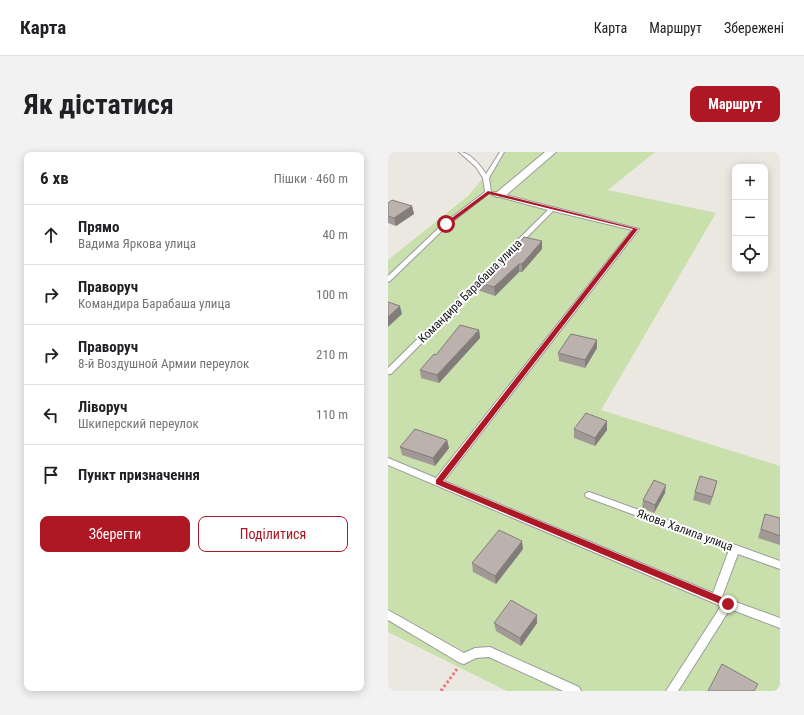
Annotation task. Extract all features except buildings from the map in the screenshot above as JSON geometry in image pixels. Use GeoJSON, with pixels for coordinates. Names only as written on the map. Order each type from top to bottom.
{"type":"FeatureCollection","features":[{"type":"Feature","properties":{"kind":"street"},"geometry":{"type":"LineString","coordinates":[[500,195],[551,152]]}},
{"type":"Feature","properties":{"kind":"lane"},"geometry":{"type":"LineString","coordinates":[[461,152],[478,166],[486,178],[488,192]]}},
{"type":"Feature","properties":{"kind":"lane"},"geometry":{"type":"LineString","coordinates":[[486,178],[502,152]]}},
{"type":"Feature","properties":{"kind":"lane"},"geometry":{"type":"LineString","coordinates":[[438,482],[636,229],[488,192]]}},
{"type":"Feature","properties":{"kind":"lane"},"geometry":{"type":"LineString","coordinates":[[388,280],[446,224],[488,192]]}},
{"type":"Feature","properties":{"kind":"lane","name":"Командира Барабаша улица"},"geometry":{"type":"LineString","coordinates":[[388,372],[552,209]]}},
{"type":"Feature","properties":{"kind":"lane"},"geometry":{"type":"LineString","coordinates":[[388,461],[728,604],[780,623]]}},
{"type":"Feature","properties":{"kind":"lane","name":"Якова Халипа улица"},"geometry":{"type":"LineString","coordinates":[[589,495],[780,566]]}},
{"type":"Feature","properties":{"kind":"lane"},"geometry":{"type":"LineString","coordinates":[[716,598],[735,548]]}},
{"type":"Feature","properties":{"kind":"lane"},"geometry":{"type":"LineString","coordinates":[[672,691],[728,604]]}},
{"type":"Feature","properties":{"kind":"lane"},"geometry":{"type":"LineString","coordinates":[[388,615],[464,659],[475,653],[490,652],[575,691]]}},
{"type":"Feature","properties":{"kind":"path"},"geometry":{"type":"LineString","coordinates":[[441,691],[464,659]]}},
{"type":"Feature","properties":{"kind":"green space"},"geometry":{"type":"Polygon","coordinates":[[[505,152],[655,152],[608,190],[716,213],[601,410],[780,466],[780,691],[507,691],[388,632],[388,260],[468,196],[505,152]]]}},
{"type":"Feature","properties":{"kind":"route"},"geometry":{"type":"LineString","coordinates":[[446,224],[488,192],[636,229],[438,482],[728,604]]}}]}
